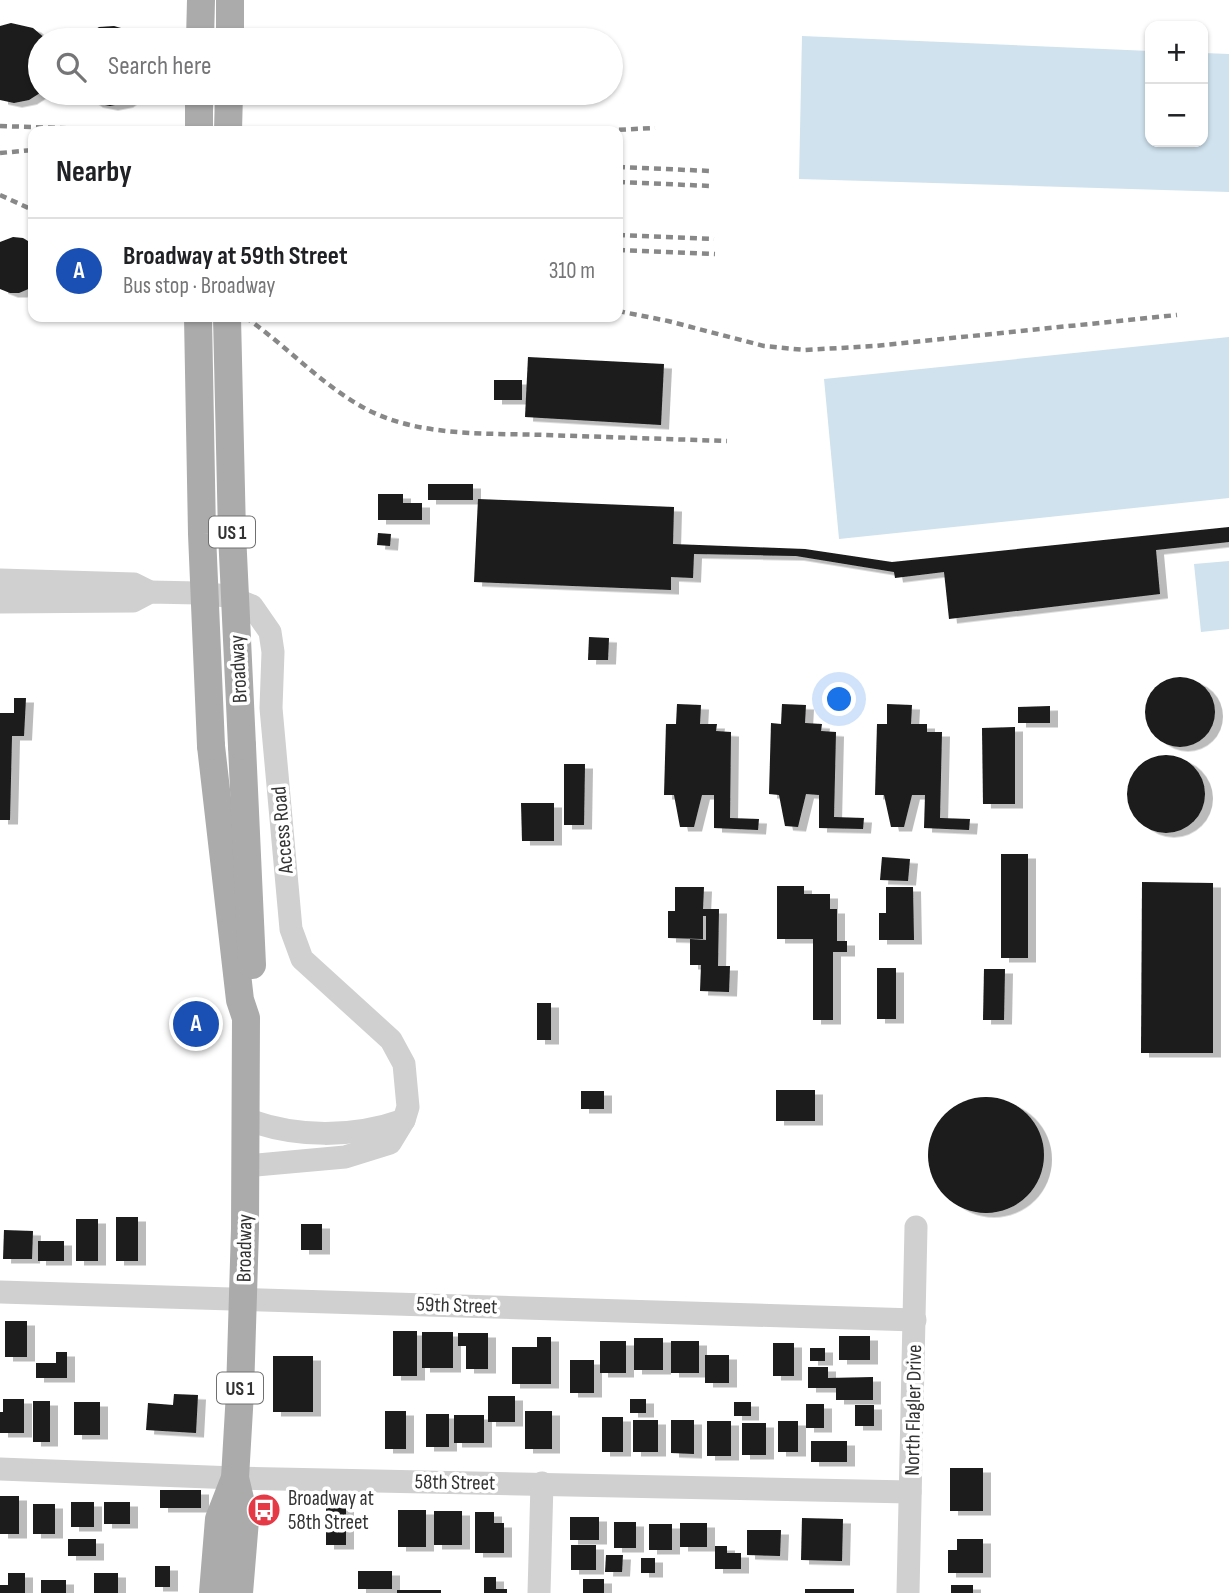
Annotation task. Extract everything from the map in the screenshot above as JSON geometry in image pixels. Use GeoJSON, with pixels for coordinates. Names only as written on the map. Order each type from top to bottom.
{"type":"FeatureCollection","features":[{"type":"Feature","properties":{"kind":"main road"},"geometry":{"type":"LineString","coordinates":[[200,28],[201,0]]}},
{"type":"Feature","properties":{"kind":"main road"},"geometry":{"type":"LineString","coordinates":[[230,0],[230,28]]}},
{"type":"Feature","properties":{"kind":"main road"},"geometry":{"type":"LineString","coordinates":[[198,126],[199,105]]}},
{"type":"Feature","properties":{"kind":"main road"},"geometry":{"type":"LineString","coordinates":[[228,126],[229,105]]}},
{"type":"Feature","properties":{"kind":"main road","name":"Broadway"},"geometry":{"type":"LineString","coordinates":[[198,322],[202,534],[211,746],[240,1000],[246,1018],[244,1299],[235,1478],[245,1520],[239,1593]]}},
{"type":"Feature","properties":{"kind":"main road","name":"Broadway"},"geometry":{"type":"LineString","coordinates":[[227,322],[232,533],[254,1006],[246,1018]]}},
{"type":"Feature","properties":{"kind":"main road","name":"Broadway"},"geometry":{"type":"LineString","coordinates":[[213,1593],[219,1519],[235,1478]]}},
{"type":"Feature","properties":{"kind":"street"},"geometry":{"type":"LineString","coordinates":[[0,580],[134,584],[150,592]]}},
{"type":"Feature","properties":{"kind":"street"},"geometry":{"type":"LineString","coordinates":[[0,602],[133,601],[150,592]]}},
{"type":"Feature","properties":{"kind":"street","name":"Access Road"},"geometry":{"type":"LineString","coordinates":[[150,592],[227,596],[252,606],[270,632],[273,652],[271,708],[291,929],[302,959],[391,1040],[404,1064],[408,1107],[404,1120]]}},
{"type":"Feature","properties":{"kind":"street"},"geometry":{"type":"LineString","coordinates":[[246,1119],[276,1129],[321,1133],[383,1127],[404,1120]]}},
{"type":"Feature","properties":{"kind":"street"},"geometry":{"type":"LineString","coordinates":[[246,1166],[345,1157],[390,1143],[404,1120]]}},
{"type":"Feature","properties":{"kind":"street","name":"North Flagler Drive"},"geometry":{"type":"LineString","coordinates":[[908,1593],[916,1227]]}},
{"type":"Feature","properties":{"kind":"street","name":"59th Street"},"geometry":{"type":"LineString","coordinates":[[0,1292],[915,1320]]}},
{"type":"Feature","properties":{"kind":"street","name":"58th Street"},"geometry":{"type":"LineString","coordinates":[[0,1469],[235,1478],[911,1492]]}},
{"type":"Feature","properties":{"kind":"street"},"geometry":{"type":"LineString","coordinates":[[538,1593],[542,1483]]}},
{"type":"Feature","properties":{"kind":"water"},"geometry":{"type":"Polygon","coordinates":[[[802,36],[1145,51],[1145,147],[1208,147],[1208,53],[1229,54],[1229,192],[799,179],[802,36]]]}},
{"type":"Feature","properties":{"kind":"water"},"geometry":{"type":"Polygon","coordinates":[[[1229,337],[1229,498],[839,539],[824,379],[1229,337]]]}},
{"type":"Feature","properties":{"kind":"water"},"geometry":{"type":"Polygon","coordinates":[[[1229,561],[1229,629],[1201,632],[1194,564],[1229,561]]]}},
{"type":"Feature","properties":{"kind":"building"},"geometry":{"type":"Polygon","coordinates":[[[11,23],[33,28],[28,28],[28,100],[14,103],[0,100],[0,26],[11,23]]]}},
{"type":"Feature","properties":{"kind":"building"},"geometry":{"type":"Polygon","coordinates":[[[13,237],[28,241],[28,289],[10,293],[0,289],[0,242],[13,237]]]}},
{"type":"Feature","properties":{"kind":"building"},"geometry":{"type":"Polygon","coordinates":[[[528,357],[664,364],[661,425],[525,417],[528,357]]]}},
{"type":"Feature","properties":{"kind":"building"},"geometry":{"type":"Polygon","coordinates":[[[494,380],[522,380],[522,400],[494,400],[494,380]]]}},
{"type":"Feature","properties":{"kind":"building"},"geometry":{"type":"Polygon","coordinates":[[[428,484],[473,484],[473,500],[428,500],[428,484]]]}},
{"type":"Feature","properties":{"kind":"building"},"geometry":{"type":"Polygon","coordinates":[[[378,494],[403,494],[403,503],[422,503],[422,520],[378,520],[378,494]]]}},
{"type":"Feature","properties":{"kind":"building"},"geometry":{"type":"Polygon","coordinates":[[[478,499],[674,507],[673,544],[805,549],[892,562],[1229,527],[1229,542],[1156,550],[1160,594],[949,619],[944,572],[895,578],[894,572],[796,556],[694,554],[693,578],[671,577],[671,590],[474,582],[478,499]]]}},
{"type":"Feature","properties":{"kind":"building"},"geometry":{"type":"Polygon","coordinates":[[[378,533],[391,534],[390,546],[377,545],[378,533]]]}},
{"type":"Feature","properties":{"kind":"building"},"geometry":{"type":"Polygon","coordinates":[[[589,637],[609,638],[608,660],[588,660],[589,637]]]}},
{"type":"Feature","properties":{"kind":"building"},"geometry":{"type":"Polygon","coordinates":[[[1187,677],[1200,683],[1209,692],[1213,698],[1213,726],[1205,737],[1194,745],[1173,747],[1155,737],[1147,726],[1145,705],[1155,687],[1166,679],[1187,677]]]}},
{"type":"Feature","properties":{"kind":"building"},"geometry":{"type":"Polygon","coordinates":[[[14,698],[26,698],[24,736],[12,736],[10,820],[0,820],[0,713],[14,713],[14,698]]]}},
{"type":"Feature","properties":{"kind":"building"},"geometry":{"type":"Polygon","coordinates":[[[677,704],[701,705],[700,724],[717,724],[716,731],[731,732],[730,818],[759,819],[758,830],[714,828],[714,795],[702,795],[694,827],[680,827],[674,795],[664,795],[666,724],[676,724],[677,704]]]}},
{"type":"Feature","properties":{"kind":"building"},"geometry":{"type":"Polygon","coordinates":[[[782,704],[806,705],[805,723],[822,724],[821,731],[836,732],[834,817],[864,818],[863,829],[819,828],[819,795],[806,794],[798,827],[785,826],[779,795],[769,794],[771,723],[781,724],[782,704]]]}},
{"type":"Feature","properties":{"kind":"building"},"geometry":{"type":"Polygon","coordinates":[[[887,704],[912,705],[911,724],[927,724],[927,732],[942,732],[940,818],[970,819],[969,830],[924,828],[925,795],[912,795],[904,827],[891,827],[884,795],[875,795],[877,724],[887,724],[887,704]]]}},
{"type":"Feature","properties":{"kind":"building"},"geometry":{"type":"Polygon","coordinates":[[[1050,706],[1050,723],[1018,723],[1018,707],[1050,706]]]}},
{"type":"Feature","properties":{"kind":"building"},"geometry":{"type":"Polygon","coordinates":[[[1015,727],[1015,804],[983,804],[982,728],[1015,727]]]}},
{"type":"Feature","properties":{"kind":"building"},"geometry":{"type":"Polygon","coordinates":[[[1166,755],[1181,758],[1194,766],[1202,779],[1205,794],[1202,809],[1194,822],[1181,830],[1166,833],[1151,830],[1138,822],[1130,809],[1127,794],[1130,779],[1138,766],[1151,758],[1166,755]]]}},
{"type":"Feature","properties":{"kind":"building"},"geometry":{"type":"Polygon","coordinates":[[[564,764],[585,764],[584,825],[564,825],[564,764]]]}},
{"type":"Feature","properties":{"kind":"building"},"geometry":{"type":"Polygon","coordinates":[[[521,803],[554,803],[554,841],[522,841],[521,803]]]}},
{"type":"Feature","properties":{"kind":"building"},"geometry":{"type":"Polygon","coordinates":[[[1001,854],[1028,854],[1028,958],[1001,958],[1001,854]]]}},
{"type":"Feature","properties":{"kind":"building"},"geometry":{"type":"Polygon","coordinates":[[[882,857],[910,859],[908,881],[880,880],[882,857]]]}},
{"type":"Feature","properties":{"kind":"building"},"geometry":{"type":"Polygon","coordinates":[[[1142,882],[1213,883],[1213,1053],[1141,1053],[1142,882]]]}},
{"type":"Feature","properties":{"kind":"building"},"geometry":{"type":"Polygon","coordinates":[[[777,886],[804,886],[804,894],[830,894],[830,909],[837,909],[837,941],[847,941],[847,952],[833,952],[833,1020],[813,1020],[813,939],[777,939],[777,886]]]}},
{"type":"Feature","properties":{"kind":"building"},"geometry":{"type":"Polygon","coordinates":[[[675,887],[704,887],[703,909],[719,909],[718,966],[730,966],[729,992],[700,991],[701,965],[690,965],[690,939],[706,940],[706,916],[703,916],[703,939],[668,938],[668,911],[675,911],[675,887]]]}},
{"type":"Feature","properties":{"kind":"building"},"geometry":{"type":"Polygon","coordinates":[[[886,887],[913,887],[914,940],[879,940],[879,913],[886,913],[886,887]]]}},
{"type":"Feature","properties":{"kind":"building"},"geometry":{"type":"Polygon","coordinates":[[[877,968],[896,968],[896,1019],[877,1019],[877,968]]]}},
{"type":"Feature","properties":{"kind":"building"},"geometry":{"type":"Polygon","coordinates":[[[984,969],[1005,969],[1004,1020],[983,1020],[984,969]]]}},
{"type":"Feature","properties":{"kind":"building"},"geometry":{"type":"Polygon","coordinates":[[[537,1003],[551,1003],[551,1040],[537,1040],[537,1003]]]}},
{"type":"Feature","properties":{"kind":"building"},"geometry":{"type":"Polygon","coordinates":[[[776,1090],[815,1090],[815,1121],[776,1121],[776,1090]]]}},
{"type":"Feature","properties":{"kind":"building"},"geometry":{"type":"Polygon","coordinates":[[[581,1091],[604,1091],[604,1109],[581,1109],[581,1091]]]}},
{"type":"Feature","properties":{"kind":"building"},"geometry":{"type":"Polygon","coordinates":[[[986,1097],[1008,1102],[1027,1114],[1039,1133],[1044,1155],[1039,1177],[1027,1196],[1008,1208],[986,1213],[964,1208],[945,1196],[933,1177],[928,1155],[933,1133],[945,1114],[964,1102],[986,1097]]]}},
{"type":"Feature","properties":{"kind":"building"},"geometry":{"type":"Polygon","coordinates":[[[116,1217],[138,1217],[138,1261],[116,1261],[116,1217]]]}},
{"type":"Feature","properties":{"kind":"building"},"geometry":{"type":"Polygon","coordinates":[[[76,1219],[98,1219],[98,1261],[76,1261],[76,1219]]]}},
{"type":"Feature","properties":{"kind":"building"},"geometry":{"type":"Polygon","coordinates":[[[301,1224],[322,1224],[322,1250],[301,1250],[301,1224]]]}},
{"type":"Feature","properties":{"kind":"building"},"geometry":{"type":"Polygon","coordinates":[[[4,1230],[33,1231],[32,1259],[3,1259],[4,1230]]]}},
{"type":"Feature","properties":{"kind":"building"},"geometry":{"type":"Polygon","coordinates":[[[38,1241],[64,1241],[64,1261],[38,1261],[38,1241]]]}},
{"type":"Feature","properties":{"kind":"building"},"geometry":{"type":"Polygon","coordinates":[[[5,1321],[27,1321],[27,1357],[5,1357],[5,1321]]]}},
{"type":"Feature","properties":{"kind":"building"},"geometry":{"type":"Polygon","coordinates":[[[393,1331],[417,1331],[417,1376],[393,1376],[393,1331]]]}},
{"type":"Feature","properties":{"kind":"building"},"geometry":{"type":"Polygon","coordinates":[[[422,1332],[453,1332],[453,1368],[422,1368],[422,1332]]]}},
{"type":"Feature","properties":{"kind":"building"},"geometry":{"type":"Polygon","coordinates":[[[458,1333],[488,1333],[488,1369],[466,1369],[466,1346],[458,1346],[458,1333]]]}},
{"type":"Feature","properties":{"kind":"building"},"geometry":{"type":"Polygon","coordinates":[[[839,1336],[870,1336],[870,1360],[839,1360],[839,1336]]]}},
{"type":"Feature","properties":{"kind":"building"},"geometry":{"type":"Polygon","coordinates":[[[537,1337],[551,1337],[551,1384],[512,1384],[512,1347],[537,1347],[537,1337]]]}},
{"type":"Feature","properties":{"kind":"building"},"geometry":{"type":"Polygon","coordinates":[[[634,1338],[663,1338],[663,1370],[634,1370],[634,1338]]]}},
{"type":"Feature","properties":{"kind":"building"},"geometry":{"type":"Polygon","coordinates":[[[600,1341],[626,1341],[626,1373],[600,1373],[600,1341]]]}},
{"type":"Feature","properties":{"kind":"building"},"geometry":{"type":"Polygon","coordinates":[[[671,1341],[699,1341],[699,1373],[671,1373],[671,1341]]]}},
{"type":"Feature","properties":{"kind":"building"},"geometry":{"type":"Polygon","coordinates":[[[773,1343],[794,1343],[794,1376],[773,1376],[773,1343]]]}},
{"type":"Feature","properties":{"kind":"building"},"geometry":{"type":"Polygon","coordinates":[[[810,1348],[825,1348],[825,1361],[810,1361],[810,1348]]]}},
{"type":"Feature","properties":{"kind":"building"},"geometry":{"type":"Polygon","coordinates":[[[56,1352],[67,1352],[67,1378],[36,1378],[36,1363],[56,1363],[56,1352]]]}},
{"type":"Feature","properties":{"kind":"building"},"geometry":{"type":"Polygon","coordinates":[[[705,1355],[729,1355],[729,1383],[705,1383],[705,1355]]]}},
{"type":"Feature","properties":{"kind":"building"},"geometry":{"type":"Polygon","coordinates":[[[273,1356],[313,1356],[313,1412],[273,1412],[273,1356]]]}},
{"type":"Feature","properties":{"kind":"building"},"geometry":{"type":"Polygon","coordinates":[[[570,1360],[594,1360],[594,1393],[570,1393],[570,1360]]]}},
{"type":"Feature","properties":{"kind":"building"},"geometry":{"type":"Polygon","coordinates":[[[808,1367],[828,1367],[828,1378],[873,1377],[873,1400],[836,1400],[836,1388],[808,1388],[808,1367]]]}},
{"type":"Feature","properties":{"kind":"building"},"geometry":{"type":"Polygon","coordinates":[[[174,1394],[198,1395],[196,1433],[146,1430],[148,1403],[173,1405],[174,1394]]]}},
{"type":"Feature","properties":{"kind":"building"},"geometry":{"type":"Polygon","coordinates":[[[488,1396],[515,1396],[515,1422],[488,1422],[488,1396]]]}},
{"type":"Feature","properties":{"kind":"building"},"geometry":{"type":"Polygon","coordinates":[[[3,1399],[24,1399],[24,1433],[0,1433],[3,1399]]]}},
{"type":"Feature","properties":{"kind":"building"},"geometry":{"type":"Polygon","coordinates":[[[630,1399],[646,1399],[646,1413],[630,1413],[630,1399]]]}},
{"type":"Feature","properties":{"kind":"building"},"geometry":{"type":"Polygon","coordinates":[[[33,1401],[50,1401],[50,1442],[33,1442],[33,1401]]]}},
{"type":"Feature","properties":{"kind":"building"},"geometry":{"type":"Polygon","coordinates":[[[74,1402],[100,1402],[100,1435],[74,1435],[74,1402]]]}},
{"type":"Feature","properties":{"kind":"building"},"geometry":{"type":"Polygon","coordinates":[[[734,1402],[751,1402],[751,1416],[734,1416],[734,1402]]]}},
{"type":"Feature","properties":{"kind":"building"},"geometry":{"type":"Polygon","coordinates":[[[806,1404],[824,1404],[824,1428],[806,1428],[806,1404]]]}},
{"type":"Feature","properties":{"kind":"building"},"geometry":{"type":"Polygon","coordinates":[[[855,1405],[874,1405],[874,1426],[855,1426],[855,1405]]]}},
{"type":"Feature","properties":{"kind":"building"},"geometry":{"type":"Polygon","coordinates":[[[385,1411],[406,1411],[406,1449],[385,1449],[385,1411]]]}},
{"type":"Feature","properties":{"kind":"building"},"geometry":{"type":"Polygon","coordinates":[[[525,1411],[552,1411],[552,1449],[525,1449],[525,1411]]]}},
{"type":"Feature","properties":{"kind":"building"},"geometry":{"type":"Polygon","coordinates":[[[426,1414],[449,1414],[449,1447],[426,1447],[426,1414]]]}},
{"type":"Feature","properties":{"kind":"building"},"geometry":{"type":"Polygon","coordinates":[[[454,1415],[484,1415],[484,1443],[454,1443],[454,1415]]]}},
{"type":"Feature","properties":{"kind":"building"},"geometry":{"type":"Polygon","coordinates":[[[602,1417],[623,1417],[623,1452],[602,1452],[602,1417]]]}},
{"type":"Feature","properties":{"kind":"building"},"geometry":{"type":"Polygon","coordinates":[[[633,1420],[658,1420],[658,1452],[633,1452],[633,1420]]]}},
{"type":"Feature","properties":{"kind":"building"},"geometry":{"type":"Polygon","coordinates":[[[671,1420],[694,1420],[694,1454],[671,1453],[671,1420]]]}},
{"type":"Feature","properties":{"kind":"building"},"geometry":{"type":"Polygon","coordinates":[[[707,1421],[731,1421],[731,1456],[707,1456],[707,1421]]]}},
{"type":"Feature","properties":{"kind":"building"},"geometry":{"type":"Polygon","coordinates":[[[778,1421],[798,1421],[798,1452],[778,1452],[778,1421]]]}},
{"type":"Feature","properties":{"kind":"building"},"geometry":{"type":"Polygon","coordinates":[[[742,1423],[766,1423],[766,1455],[742,1455],[742,1423]]]}},
{"type":"Feature","properties":{"kind":"building"},"geometry":{"type":"Polygon","coordinates":[[[811,1441],[847,1441],[847,1462],[811,1462],[811,1441]]]}},
{"type":"Feature","properties":{"kind":"building"},"geometry":{"type":"Polygon","coordinates":[[[950,1468],[983,1468],[983,1511],[950,1511],[950,1468]]]}},
{"type":"Feature","properties":{"kind":"building"},"geometry":{"type":"Polygon","coordinates":[[[160,1490],[201,1490],[201,1508],[160,1508],[160,1490]]]}},
{"type":"Feature","properties":{"kind":"building"},"geometry":{"type":"Polygon","coordinates":[[[0,1496],[19,1496],[19,1534],[0,1534],[0,1496]]]}},
{"type":"Feature","properties":{"kind":"building"},"geometry":{"type":"Polygon","coordinates":[[[71,1502],[94,1502],[94,1527],[71,1527],[71,1502]]]}},
{"type":"Feature","properties":{"kind":"building"},"geometry":{"type":"Polygon","coordinates":[[[104,1502],[130,1502],[130,1524],[104,1524],[104,1502]]]}},
{"type":"Feature","properties":{"kind":"building"},"geometry":{"type":"Polygon","coordinates":[[[33,1504],[55,1504],[55,1534],[33,1534],[33,1504]]]}},
{"type":"Feature","properties":{"kind":"building"},"geometry":{"type":"Polygon","coordinates":[[[326,1506],[346,1506],[346,1545],[326,1545],[326,1506]]]}},
{"type":"Feature","properties":{"kind":"building"},"geometry":{"type":"Polygon","coordinates":[[[398,1510],[426,1510],[426,1547],[398,1547],[398,1510]]]}},
{"type":"Feature","properties":{"kind":"building"},"geometry":{"type":"Polygon","coordinates":[[[434,1511],[462,1511],[462,1545],[434,1545],[434,1511]]]}},
{"type":"Feature","properties":{"kind":"building"},"geometry":{"type":"Polygon","coordinates":[[[475,1512],[494,1512],[494,1523],[504,1523],[504,1553],[475,1553],[475,1512]]]}},
{"type":"Feature","properties":{"kind":"building"},"geometry":{"type":"Polygon","coordinates":[[[570,1517],[599,1517],[599,1540],[570,1540],[570,1517]]]}},
{"type":"Feature","properties":{"kind":"building"},"geometry":{"type":"Polygon","coordinates":[[[802,1518],[843,1519],[842,1561],[801,1560],[802,1518]]]}},
{"type":"Feature","properties":{"kind":"building"},"geometry":{"type":"Polygon","coordinates":[[[614,1522],[636,1522],[636,1548],[614,1548],[614,1522]]]}},
{"type":"Feature","properties":{"kind":"building"},"geometry":{"type":"Polygon","coordinates":[[[680,1523],[707,1523],[707,1547],[680,1547],[680,1523]]]}},
{"type":"Feature","properties":{"kind":"building"},"geometry":{"type":"Polygon","coordinates":[[[649,1524],[672,1524],[672,1550],[649,1550],[649,1524]]]}},
{"type":"Feature","properties":{"kind":"building"},"geometry":{"type":"Polygon","coordinates":[[[747,1530],[781,1530],[780,1556],[747,1555],[747,1530]]]}},
{"type":"Feature","properties":{"kind":"building"},"geometry":{"type":"Polygon","coordinates":[[[68,1539],[96,1539],[96,1556],[68,1556],[68,1539]]]}},
{"type":"Feature","properties":{"kind":"building"},"geometry":{"type":"Polygon","coordinates":[[[957,1539],[983,1539],[983,1573],[948,1573],[948,1550],[957,1550],[957,1539]]]}},
{"type":"Feature","properties":{"kind":"building"},"geometry":{"type":"Polygon","coordinates":[[[571,1545],[596,1545],[596,1570],[571,1570],[571,1545]]]}},
{"type":"Feature","properties":{"kind":"building"},"geometry":{"type":"Polygon","coordinates":[[[715,1546],[727,1546],[727,1553],[741,1553],[741,1569],[715,1569],[715,1546]]]}},
{"type":"Feature","properties":{"kind":"building"},"geometry":{"type":"Polygon","coordinates":[[[606,1555],[623,1555],[622,1572],[605,1572],[606,1555]]]}},
{"type":"Feature","properties":{"kind":"building"},"geometry":{"type":"Polygon","coordinates":[[[641,1558],[655,1558],[655,1573],[641,1573],[641,1558]]]}},
{"type":"Feature","properties":{"kind":"building"},"geometry":{"type":"Polygon","coordinates":[[[155,1566],[170,1566],[170,1587],[155,1587],[155,1566]]]}},
{"type":"Feature","properties":{"kind":"building"},"geometry":{"type":"Polygon","coordinates":[[[358,1571],[392,1571],[392,1589],[358,1589],[358,1571]]]}},
{"type":"Feature","properties":{"kind":"building"},"geometry":{"type":"Polygon","coordinates":[[[8,1573],[25,1573],[25,1593],[0,1593],[0,1585],[8,1585],[8,1573]]]}},
{"type":"Feature","properties":{"kind":"building"},"geometry":{"type":"Polygon","coordinates":[[[94,1573],[118,1573],[118,1593],[94,1593],[94,1573]]]}},
{"type":"Feature","properties":{"kind":"building"},"geometry":{"type":"Polygon","coordinates":[[[484,1577],[496,1577],[496,1589],[507,1589],[507,1593],[484,1593],[484,1577]]]}},
{"type":"Feature","properties":{"kind":"building"},"geometry":{"type":"Polygon","coordinates":[[[583,1579],[604,1579],[604,1593],[583,1593],[583,1579]]]}},
{"type":"Feature","properties":{"kind":"building"},"geometry":{"type":"Polygon","coordinates":[[[41,1580],[66,1580],[66,1593],[41,1593],[41,1580]]]}},
{"type":"Feature","properties":{"kind":"building"},"geometry":{"type":"Polygon","coordinates":[[[951,1585],[973,1585],[973,1593],[951,1593],[951,1585]]]}},
{"type":"Feature","properties":{"kind":"building"},"geometry":{"type":"Polygon","coordinates":[[[805,1589],[854,1589],[854,1593],[805,1593],[805,1589]]]}},
{"type":"Feature","properties":{"kind":"building"},"geometry":{"type":"Polygon","coordinates":[[[397,1590],[441,1590],[441,1593],[397,1593],[397,1590]]]}},
{"type":"Feature","properties":{"kind":"railway"},"geometry":{"type":"LineString","coordinates":[[0,126],[28,127]]}},
{"type":"Feature","properties":{"kind":"railway"},"geometry":{"type":"LineString","coordinates":[[623,130],[655,128]]}},
{"type":"Feature","properties":{"kind":"railway"},"geometry":{"type":"LineString","coordinates":[[0,153],[28,150]]}},
{"type":"Feature","properties":{"kind":"railway"},"geometry":{"type":"LineString","coordinates":[[623,167],[711,171]]}},
{"type":"Feature","properties":{"kind":"railway"},"geometry":{"type":"LineString","coordinates":[[623,182],[711,186]]}},
{"type":"Feature","properties":{"kind":"railway"},"geometry":{"type":"LineString","coordinates":[[0,195],[28,208]]}},
{"type":"Feature","properties":{"kind":"railway"},"geometry":{"type":"LineString","coordinates":[[623,235],[714,239]]}},
{"type":"Feature","properties":{"kind":"railway"},"geometry":{"type":"LineString","coordinates":[[623,250],[715,254]]}},
{"type":"Feature","properties":{"kind":"railway"},"geometry":{"type":"LineString","coordinates":[[623,312],[764,346],[805,350],[874,346],[1177,315]]}},
{"type":"Feature","properties":{"kind":"railway"},"geometry":{"type":"LineString","coordinates":[[252,322],[351,400],[388,419],[410,425],[455,432],[727,441]]}},
{"type":"Feature","properties":{"kind":"place","name":"Broadway at 59th Street"},"geometry":{"type":"Point","coordinates":[196,1024]}},
{"type":"Feature","properties":{"kind":"place","name":"Broadway at 58th Street"},"geometry":{"type":"Point","coordinates":[264,1510]}}]}
